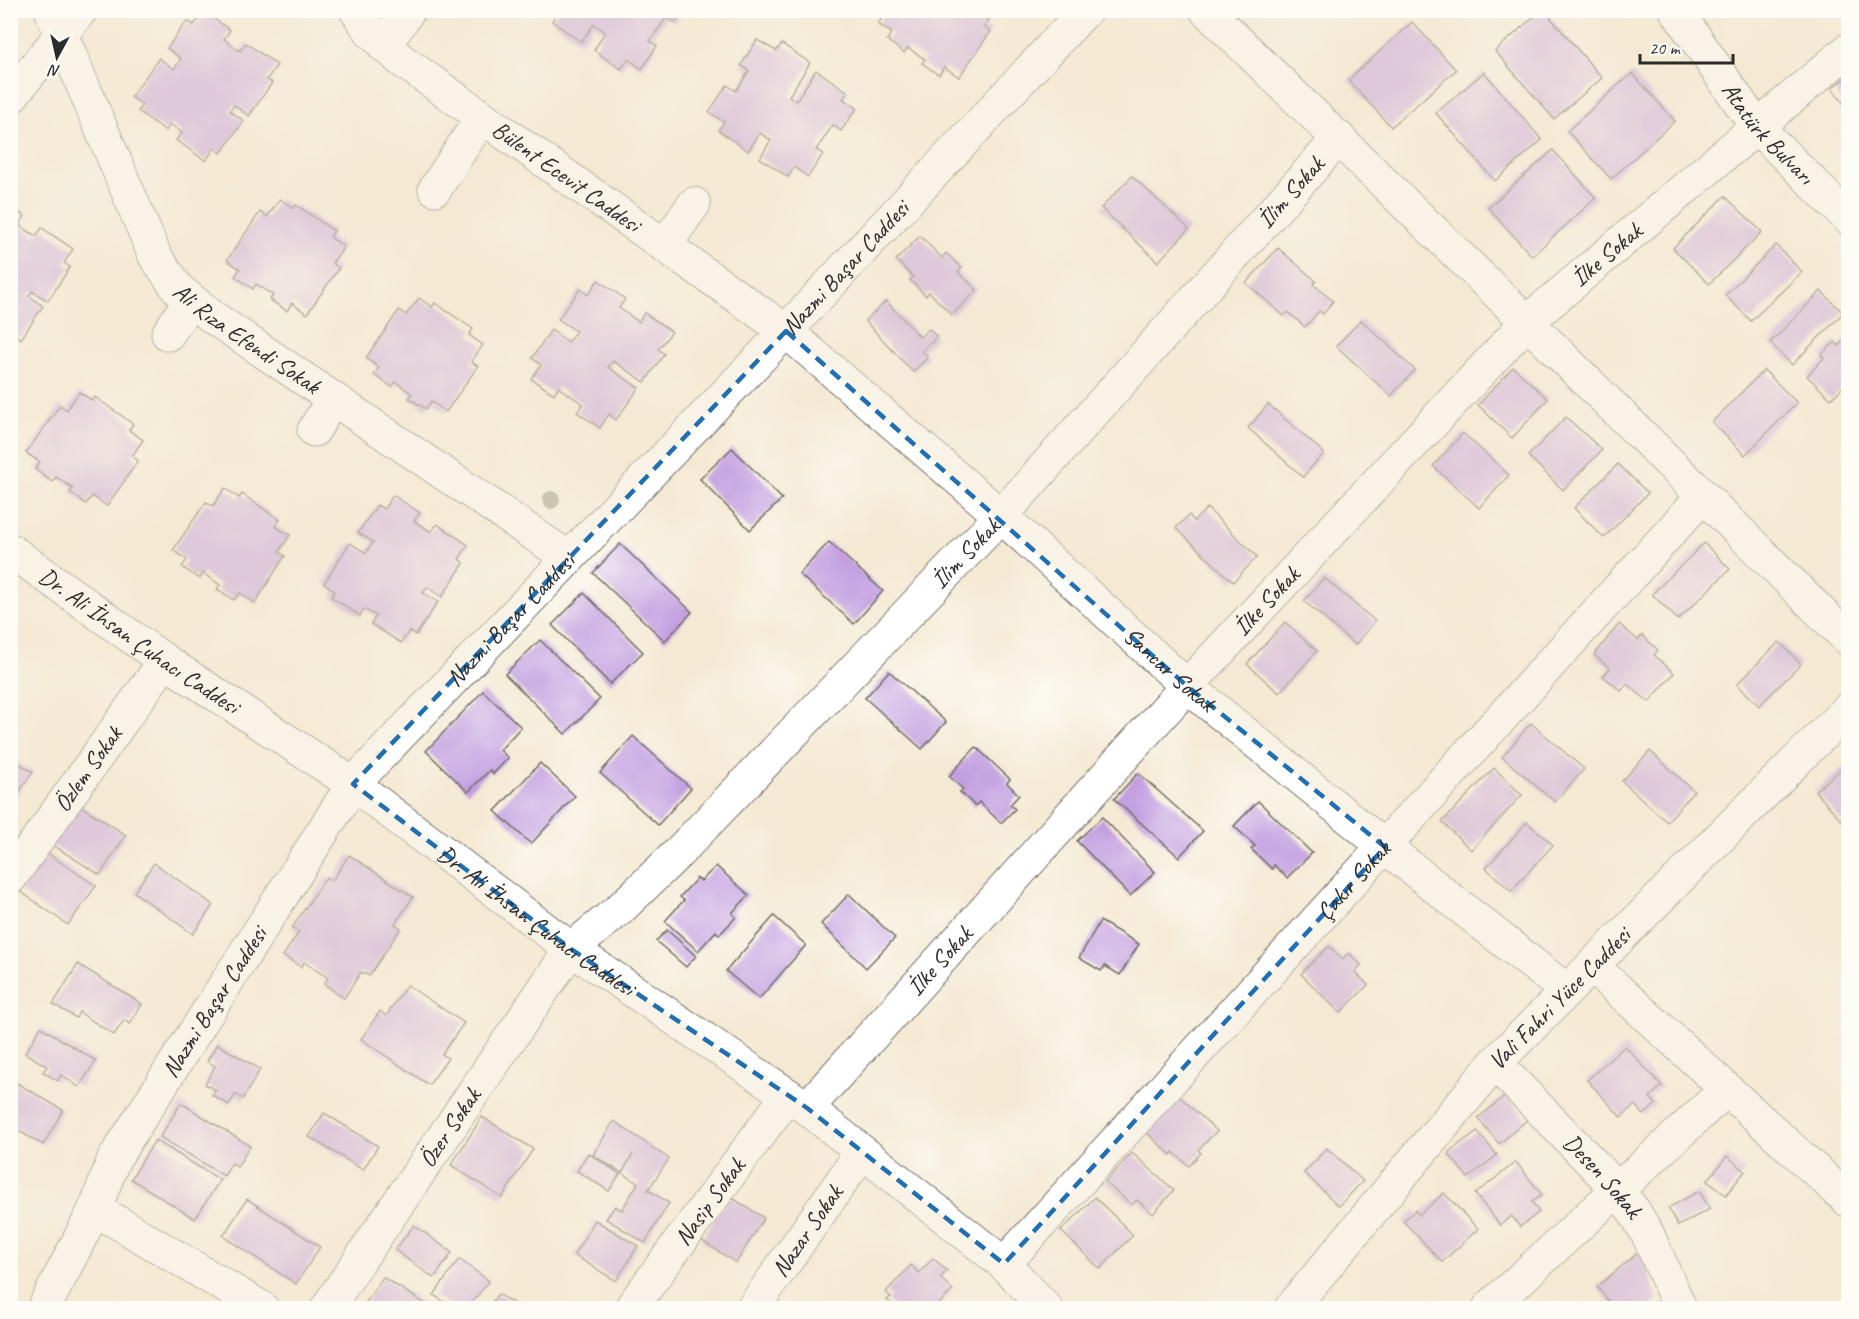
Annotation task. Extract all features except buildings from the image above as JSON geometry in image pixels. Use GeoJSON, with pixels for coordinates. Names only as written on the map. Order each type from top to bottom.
{"type":"FeatureCollection","features":[{"type":"Feature","properties":{"kind":"street","name":"Bülent Ecevit Caddesi"},"geometry":{"type":"LineString","coordinates":[[356,10],[384,46],[786,331]]}},
{"type":"Feature","properties":{"kind":"street"},"geometry":{"type":"LineString","coordinates":[[384,46],[410,10]]}},
{"type":"Feature","properties":{"kind":"street","name":"Nazmi Başar Caddesi"},"geometry":{"type":"LineString","coordinates":[[44,1308],[95,1209],[110,1168],[127,1138],[353,784],[786,331],[1086,10]]}},
{"type":"Feature","properties":{"kind":"street"},"geometry":{"type":"LineString","coordinates":[[1206,10],[1848,639]]}},
{"type":"Feature","properties":{"kind":"street","name":"Atatürk Bulvarı"},"geometry":{"type":"LineString","coordinates":[[1676,10],[1756,126],[1848,218]]}},
{"type":"Feature","properties":{"kind":"street"},"geometry":{"type":"LineString","coordinates":[[10,98],[64,18]]}},
{"type":"Feature","properties":{"kind":"street","name":"Ali Rıza Efendi Sokak"},"geometry":{"type":"LineString","coordinates":[[64,18],[155,256],[178,289],[211,316],[569,558]]}},
{"type":"Feature","properties":{"kind":"street","name":"İlke Sokak"},"geometry":{"type":"LineString","coordinates":[[797,1101],[1527,322],[1848,50]]}},
{"type":"Feature","properties":{"kind":"street"},"geometry":{"type":"LineString","coordinates":[[435,189],[482,117]]}},
{"type":"Feature","properties":{"kind":"street","name":"İlim Sokak"},"geometry":{"type":"LineString","coordinates":[[571,949],[620,909],[679,852],[1000,516],[1339,138]]}},
{"type":"Feature","properties":{"kind":"street"},"geometry":{"type":"LineString","coordinates":[[665,245],[694,204]]}},
{"type":"Feature","properties":{"kind":"street"},"geometry":{"type":"LineString","coordinates":[[168,334],[190,300]]}},
{"type":"Feature","properties":{"kind":"street","name":"Sancar Sokak"},"geometry":{"type":"LineString","coordinates":[[786,331],[1000,516],[1187,686],[1567,992]]}},
{"type":"Feature","properties":{"kind":"street"},"geometry":{"type":"LineString","coordinates":[[314,430],[333,399]]}},
{"type":"Feature","properties":{"kind":"street","name":"Çakır Sokak"},"geometry":{"type":"LineString","coordinates":[[1004,1264],[1703,496]]}},
{"type":"Feature","properties":{"kind":"street","name":"Dr. Ali İhsan Çuhacı Caddesi"},"geometry":{"type":"LineString","coordinates":[[10,550],[165,661],[353,784],[571,949],[797,1101],[1004,1264],[1043,1307]]}},
{"type":"Feature","properties":{"kind":"street","name":"Özlem Sokak"},"geometry":{"type":"LineString","coordinates":[[10,878],[165,661]]}},
{"type":"Feature","properties":{"kind":"street","name":"Vali Fahri Yüce Caddesi"},"geometry":{"type":"LineString","coordinates":[[1291,1308],[1495,1063],[1848,709]]}},
{"type":"Feature","properties":{"kind":"street","name":"Özer Sokak"},"geometry":{"type":"LineString","coordinates":[[327,1308],[571,949]]}},
{"type":"Feature","properties":{"kind":"street"},"geometry":{"type":"LineString","coordinates":[[1592,966],[1848,1200]]}},
{"type":"Feature","properties":{"kind":"street","name":"Desen Sokak"},"geometry":{"type":"LineString","coordinates":[[1495,1063],[1634,1211],[1680,1308]]}},
{"type":"Feature","properties":{"kind":"street"},"geometry":{"type":"LineString","coordinates":[[1489,1308],[1618,1192],[1727,1089]]}},
{"type":"Feature","properties":{"kind":"street","name":"Nasip Sokak"},"geometry":{"type":"LineString","coordinates":[[631,1308],[797,1101]]}},
{"type":"Feature","properties":{"kind":"street","name":"Nazar Sokak"},"geometry":{"type":"LineString","coordinates":[[753,1308],[862,1152]]}},
{"type":"Feature","properties":{"kind":"street"},"geometry":{"type":"LineString","coordinates":[[95,1209],[262,1308]]}},
{"type":"Feature","properties":{"kind":"highlighted area"},"geometry":{"type":"Polygon","coordinates":[[[786,331],[1187,686],[1385,847],[1004,1264],[807,1108],[571,949],[353,784],[786,331]]]}}]}
